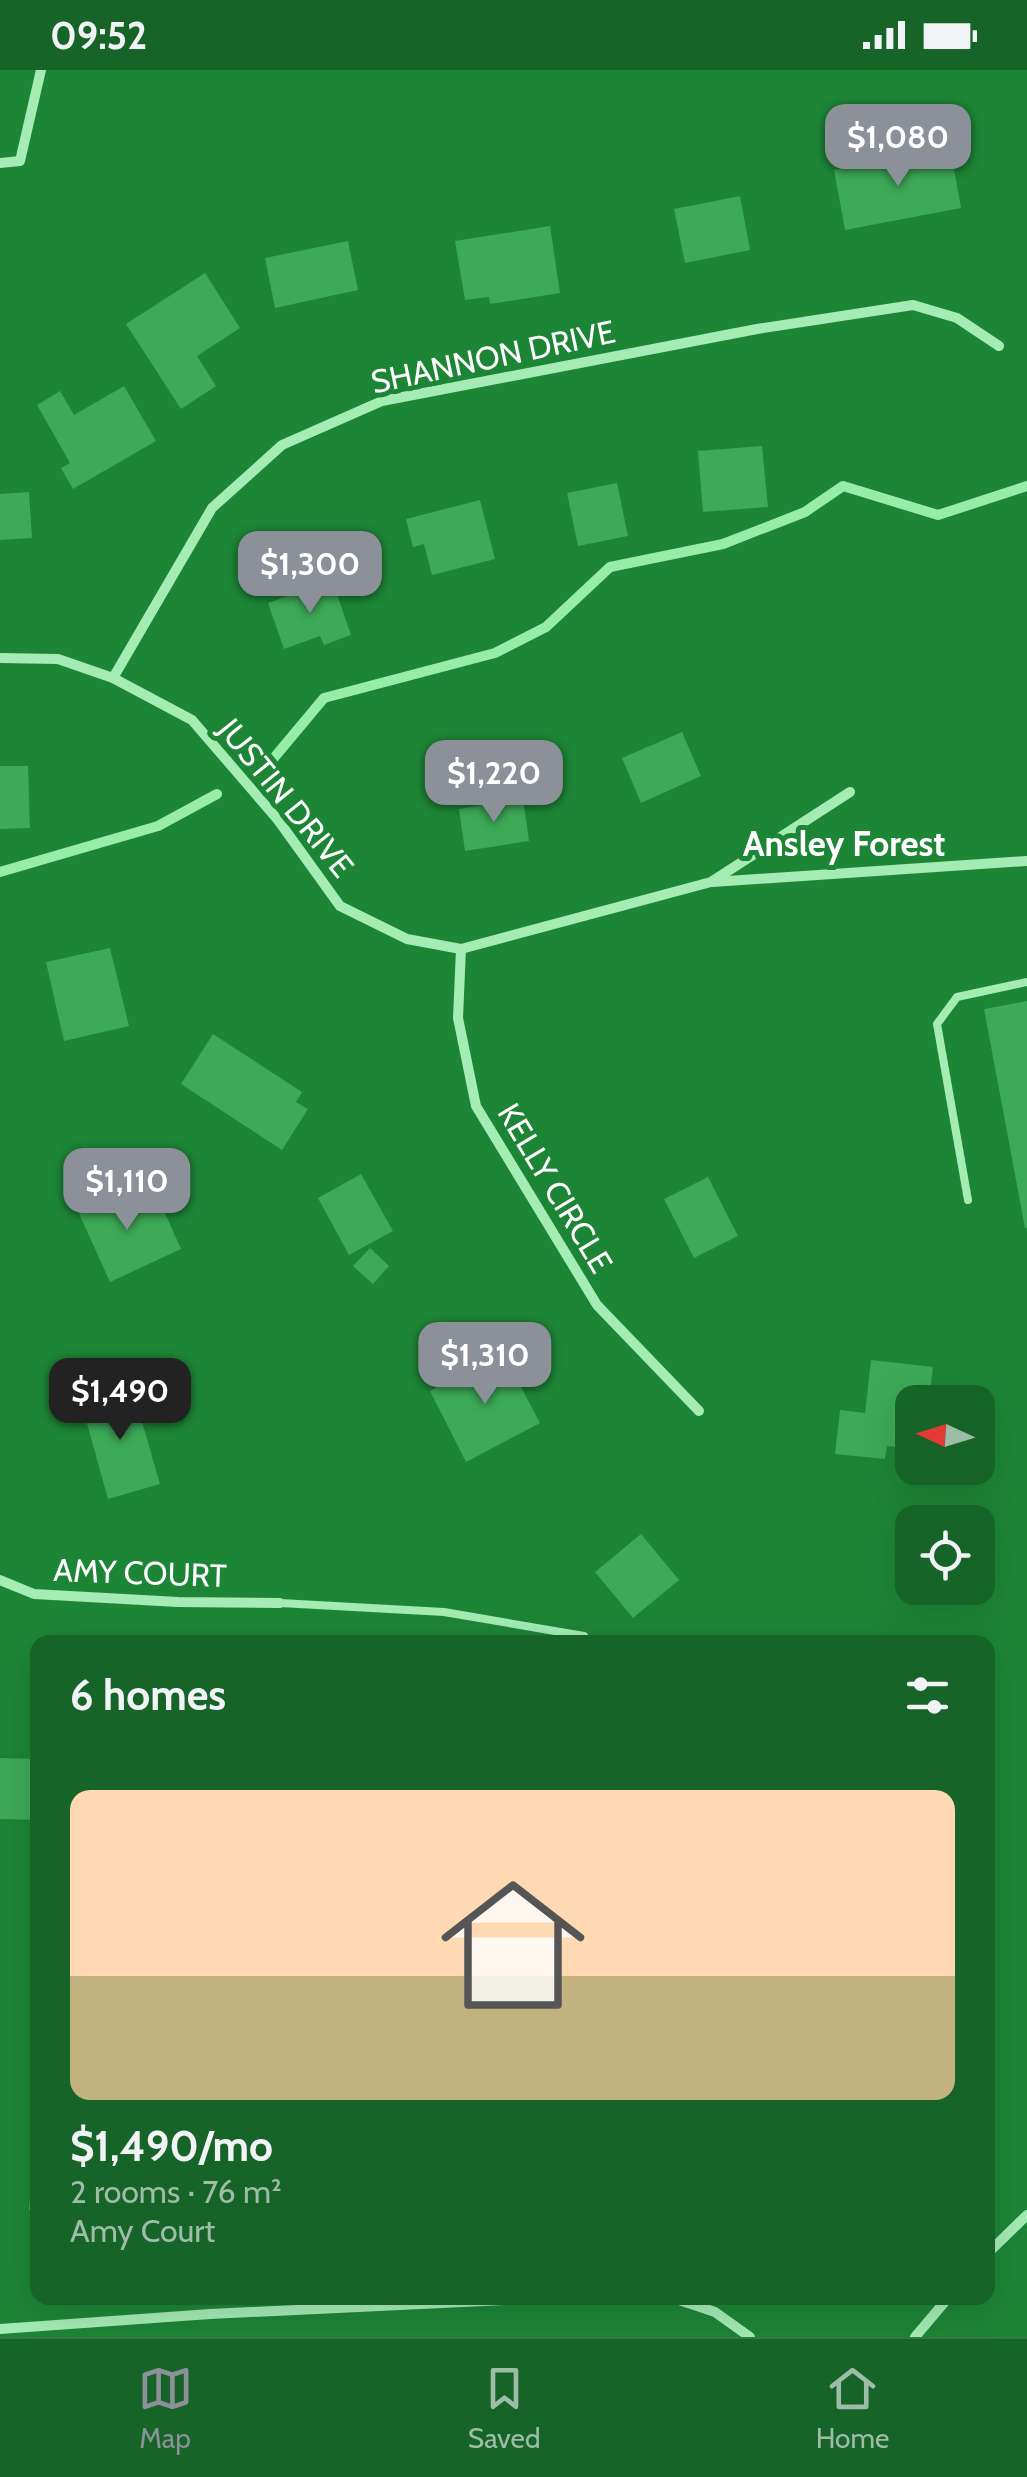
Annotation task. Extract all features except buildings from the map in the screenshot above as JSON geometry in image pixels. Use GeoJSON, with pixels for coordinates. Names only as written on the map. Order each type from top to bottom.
{"type":"FeatureCollection","features":[{"type":"Feature","properties":{"kind":"street"},"geometry":{"type":"LineString","coordinates":[[0,163],[20,161],[41,70]]}},
{"type":"Feature","properties":{"kind":"street","name":"SHANNON DRIVE"},"geometry":{"type":"LineString","coordinates":[[113,678],[212,508],[282,445],[382,401],[757,328],[913,305],[957,318],[998,346]]}},
{"type":"Feature","properties":{"kind":"street","name":"JUSTIN DRIVE"},"geometry":{"type":"LineString","coordinates":[[0,658],[58,660],[113,678],[192,720],[278,820],[340,906],[406,938],[461,949],[711,882],[1027,861]]}},
{"type":"Feature","properties":{"kind":"street","name":"JUSTIN DRIVE"},"geometry":{"type":"LineString","coordinates":[[711,882],[850,792]]}},
{"type":"Feature","properties":{"kind":"street","name":"KELLY CIRCLE"},"geometry":{"type":"LineString","coordinates":[[461,949],[458,1018],[476,1106],[596,1305],[699,1411]]}},
{"type":"Feature","properties":{"kind":"street","name":"AMY COURT"},"geometry":{"type":"LineString","coordinates":[[0,1580],[34,1594],[280,1603]]}},
{"type":"Feature","properties":{"kind":"street"},"geometry":{"type":"LineString","coordinates":[[995,2246],[1027,2215]]}},
{"type":"Feature","properties":{"kind":"street"},"geometry":{"type":"LineString","coordinates":[[0,2329],[399,2305]]}},
{"type":"Feature","properties":{"kind":"street"},"geometry":{"type":"LineString","coordinates":[[694,2305],[715,2312],[750,2337]]}},
{"type":"Feature","properties":{"kind":"street"},"geometry":{"type":"LineString","coordinates":[[915,2337],[942,2305]]}},
{"type":"Feature","properties":{"kind":"lane"},"geometry":{"type":"LineString","coordinates":[[968,1200],[937,1024],[957,997],[1027,982]]}},
{"type":"Feature","properties":{"kind":"lane"},"geometry":{"type":"LineString","coordinates":[[280,1603],[444,1612],[578,1635]]}},
{"type":"Feature","properties":{"kind":"waterway"},"geometry":{"type":"LineString","coordinates":[[268,765],[324,698],[495,653],[546,627],[610,567],[723,544],[805,512],[843,486],[938,515],[1027,486]]}},
{"type":"Feature","properties":{"kind":"waterway"},"geometry":{"type":"LineString","coordinates":[[0,872],[158,826],[217,794]]}},
{"type":"Feature","properties":{"kind":"district","name":"Ansley Forest"},"geometry":{"type":"Point","coordinates":[844,844]}}]}
